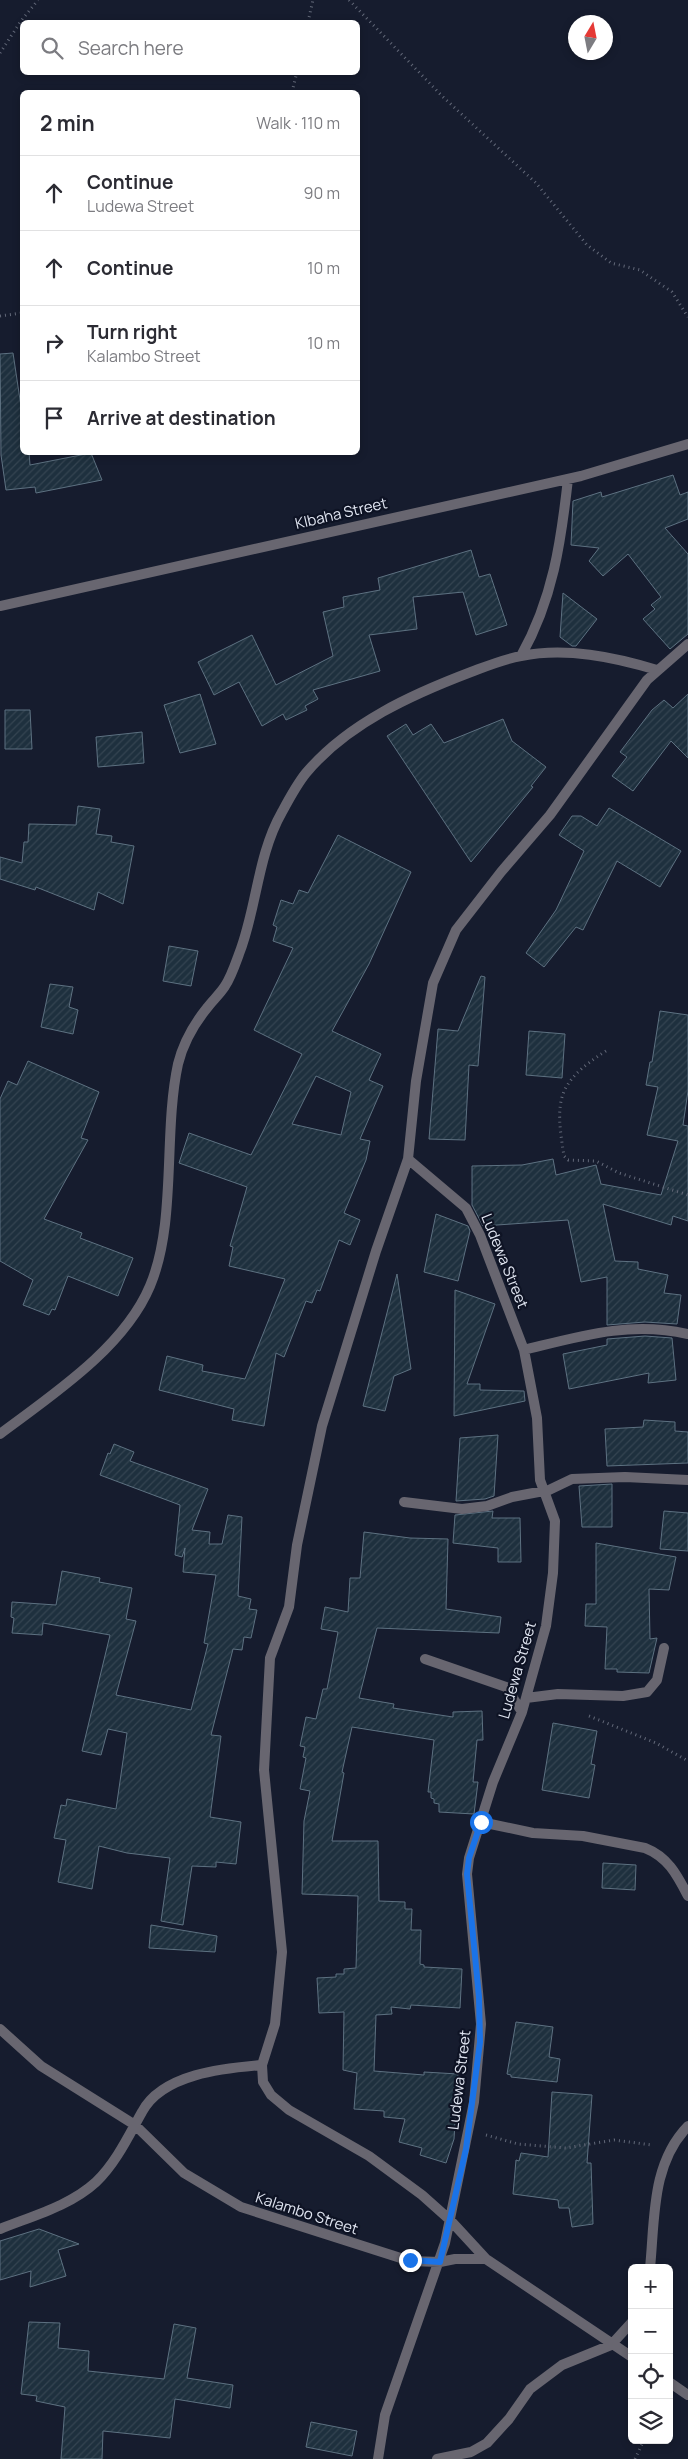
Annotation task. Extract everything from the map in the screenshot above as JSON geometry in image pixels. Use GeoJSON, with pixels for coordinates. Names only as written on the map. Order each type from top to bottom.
{"type":"FeatureCollection","features":[{"type":"Feature","properties":{"kind":"street","name":"KIbaha Street"},"geometry":{"type":"LineString","coordinates":[[0,606],[568,479],[688,444]]}},
{"type":"Feature","properties":{"kind":"street"},"geometry":{"type":"LineString","coordinates":[[521,656],[537,627],[550,588],[561,539],[568,479]]}},
{"type":"Feature","properties":{"kind":"street"},"geometry":{"type":"LineString","coordinates":[[628,2355],[486,2260],[450,2220],[422,2195],[369,2156],[289,2110],[271,2095],[263,2082],[262,2066],[275,2024],[282,1952],[264,1770],[270,1658],[289,1607],[297,1545],[322,1426],[376,1251],[408,1159],[416,1081],[433,983],[456,930],[501,872],[550,815],[657,670],[688,644]]}},
{"type":"Feature","properties":{"kind":"street"},"geometry":{"type":"LineString","coordinates":[[0,1434],[70,1382],[101,1353],[136,1313],[150,1285],[158,1258],[164,1222],[178,1063],[195,1024],[226,985],[243,944],[265,850],[281,814],[306,773],[346,735],[421,691],[521,656],[568,652],[632,662],[657,670]]}},
{"type":"Feature","properties":{"kind":"street","name":"Ludewa Street"},"geometry":{"type":"LineString","coordinates":[[378,2459],[385,2415],[407,2358],[430,2283],[440,2262],[472,2113],[481,2024],[467,1874],[469,1858],[493,1782],[522,1712],[546,1626],[553,1573],[555,1521],[543,1490],[538,1468],[537,1418],[524,1350],[480,1235],[466,1208],[408,1159]]}},
{"type":"Feature","properties":{"kind":"street"},"geometry":{"type":"LineString","coordinates":[[524,1350],[601,1331],[633,1328],[688,1334]]}},
{"type":"Feature","properties":{"kind":"street"},"geometry":{"type":"LineString","coordinates":[[404,1502],[462,1509],[487,1506],[543,1490],[550,1490],[572,1479],[641,1477],[688,1480]]}},
{"type":"Feature","properties":{"kind":"street"},"geometry":{"type":"LineString","coordinates":[[526,1698],[558,1694],[623,1696],[647,1692],[657,1680],[664,1648]]}},
{"type":"Feature","properties":{"kind":"street"},"geometry":{"type":"LineString","coordinates":[[425,1659],[506,1687],[522,1712]]}},
{"type":"Feature","properties":{"kind":"street"},"geometry":{"type":"LineString","coordinates":[[481,1822],[533,1833],[583,1836],[645,1848],[654,1852],[671,1866],[688,1896]]}},
{"type":"Feature","properties":{"kind":"street","name":"Kalambo Street"},"geometry":{"type":"LineString","coordinates":[[0,2029],[41,2066],[136,2125],[184,2173],[240,2207],[410,2260],[440,2262],[455,2259],[486,2260]]}},
{"type":"Feature","properties":{"kind":"street"},"geometry":{"type":"LineString","coordinates":[[0,2229],[76,2197],[96,2182],[108,2168],[136,2125],[142,2110],[153,2097],[174,2083],[234,2067],[262,2066]]}},
{"type":"Feature","properties":{"kind":"street"},"geometry":{"type":"LineString","coordinates":[[650,2264],[656,2197],[672,2145],[688,2126]]}},
{"type":"Feature","properties":{"kind":"street"},"geometry":{"type":"LineString","coordinates":[[437,2459],[471,2452],[486,2443],[509,2419],[530,2389],[562,2365],[610,2344],[628,2326]]}},
{"type":"Feature","properties":{"kind":"street"},"geometry":{"type":"LineString","coordinates":[[673,2385],[688,2395]]}},
{"type":"Feature","properties":{"kind":"path"},"geometry":{"type":"LineString","coordinates":[[21,20],[38,0]]}},
{"type":"Feature","properties":{"kind":"path"},"geometry":{"type":"LineString","coordinates":[[308,20],[313,0]]}},
{"type":"Feature","properties":{"kind":"path"},"geometry":{"type":"LineString","coordinates":[[349,0],[442,96],[536,183],[587,245],[611,263],[640,270],[672,292],[688,317]]}},
{"type":"Feature","properties":{"kind":"path"},"geometry":{"type":"LineString","coordinates":[[0,52],[20,21]]}},
{"type":"Feature","properties":{"kind":"path"},"geometry":{"type":"LineString","coordinates":[[292,90],[296,75]]}},
{"type":"Feature","properties":{"kind":"path"},"geometry":{"type":"LineString","coordinates":[[0,316],[20,313]]}},
{"type":"Feature","properties":{"kind":"path"},"geometry":{"type":"LineString","coordinates":[[606,1051],[573,1075],[564,1088],[560,1110],[564,1156],[568,1160],[596,1161],[619,1173],[688,1195]]}},
{"type":"Feature","properties":{"kind":"path"},"geometry":{"type":"LineString","coordinates":[[584,1714],[656,1742],[688,1761]]}},
{"type":"Feature","properties":{"kind":"path"},"geometry":{"type":"LineString","coordinates":[[472,2113],[486,2135],[518,2144],[566,2148],[614,2140],[659,2147],[672,2145]]}},
{"type":"Feature","properties":{"kind":"path"},"geometry":{"type":"LineString","coordinates":[[635,2459],[642,2444]]}},
{"type":"Feature","properties":{"kind":"building"},"geometry":{"type":"Polygon","coordinates":[[[13,353],[20,400],[20,455],[29,455],[30,465],[81,455],[92,455],[102,480],[36,493],[35,487],[6,490],[1,455],[0,354],[13,353]]]}},
{"type":"Feature","properties":{"kind":"building"},"geometry":{"type":"Polygon","coordinates":[[[673,475],[680,495],[688,492],[688,519],[665,528],[688,554],[688,634],[670,649],[643,619],[655,609],[651,605],[661,597],[628,554],[603,576],[589,561],[599,548],[571,545],[573,501],[601,492],[602,497],[673,475]]]}},
{"type":"Feature","properties":{"kind":"building"},"geometry":{"type":"Polygon","coordinates":[[[471,550],[479,577],[490,574],[507,625],[476,635],[463,592],[413,597],[417,629],[369,635],[380,671],[313,690],[318,699],[305,706],[307,710],[286,720],[283,714],[262,726],[239,682],[214,695],[198,662],[252,635],[276,685],[333,656],[323,612],[344,607],[343,597],[380,590],[378,578],[471,550]]]}},
{"type":"Feature","properties":{"kind":"building"},"geometry":{"type":"Polygon","coordinates":[[[563,593],[597,619],[576,646],[572,646],[560,637],[563,593]]]}},
{"type":"Feature","properties":{"kind":"building"},"geometry":{"type":"Polygon","coordinates":[[[200,694],[216,744],[180,753],[164,705],[200,694]]]}},
{"type":"Feature","properties":{"kind":"building"},"geometry":{"type":"Polygon","coordinates":[[[688,694],[688,758],[671,741],[633,791],[612,776],[627,757],[620,752],[652,710],[664,700],[673,708],[688,694]]]}},
{"type":"Feature","properties":{"kind":"building"},"geometry":{"type":"Polygon","coordinates":[[[5,710],[30,710],[32,749],[5,749],[5,710]]]}},
{"type":"Feature","properties":{"kind":"building"},"geometry":{"type":"Polygon","coordinates":[[[503,719],[512,741],[546,767],[531,786],[533,787],[471,862],[387,736],[406,724],[413,735],[431,724],[444,743],[503,719]]]}},
{"type":"Feature","properties":{"kind":"building"},"geometry":{"type":"Polygon","coordinates":[[[142,732],[144,763],[98,767],[96,737],[142,732]]]}},
{"type":"Feature","properties":{"kind":"building"},"geometry":{"type":"Polygon","coordinates":[[[78,806],[100,809],[96,834],[112,836],[111,842],[134,846],[123,904],[98,892],[94,910],[36,887],[35,890],[0,879],[0,857],[22,863],[24,842],[28,842],[29,824],[76,825],[78,806]]]}},
{"type":"Feature","properties":{"kind":"building"},"geometry":{"type":"Polygon","coordinates":[[[609,808],[681,851],[660,887],[617,861],[583,930],[576,927],[544,967],[526,953],[556,910],[584,851],[559,835],[572,816],[581,816],[597,826],[609,808]]]}},
{"type":"Feature","properties":{"kind":"building"},"geometry":{"type":"Polygon","coordinates":[[[338,835],[411,872],[369,964],[332,1031],[381,1054],[369,1080],[383,1086],[360,1139],[370,1141],[366,1160],[344,1213],[360,1220],[350,1245],[339,1240],[320,1291],[317,1290],[312,1303],[306,1301],[284,1357],[276,1353],[264,1426],[232,1420],[234,1409],[159,1390],[167,1356],[203,1365],[202,1371],[245,1379],[285,1279],[229,1266],[233,1247],[230,1246],[247,1187],[179,1163],[189,1133],[251,1155],[302,1054],[254,1030],[293,948],[273,941],[277,927],[273,925],[281,900],[293,904],[299,890],[308,893],[338,835]],[[316,1076],[292,1124],[341,1135],[351,1092],[316,1076]]]}},
{"type":"Feature","properties":{"kind":"building"},"geometry":{"type":"Polygon","coordinates":[[[169,946],[198,951],[191,986],[163,981],[169,946]]]}},
{"type":"Feature","properties":{"kind":"building"},"geometry":{"type":"Polygon","coordinates":[[[481,976],[485,977],[478,1066],[469,1065],[465,1140],[429,1139],[438,1029],[458,1031],[481,976]]]}},
{"type":"Feature","properties":{"kind":"building"},"geometry":{"type":"Polygon","coordinates":[[[50,984],[73,987],[69,1007],[78,1010],[73,1034],[41,1027],[50,984]]]}},
{"type":"Feature","properties":{"kind":"building"},"geometry":{"type":"Polygon","coordinates":[[[660,1011],[688,1015],[688,1091],[683,1125],[688,1126],[688,1221],[673,1216],[671,1225],[603,1204],[615,1261],[638,1262],[638,1269],[668,1275],[664,1293],[681,1295],[677,1324],[645,1322],[607,1325],[607,1277],[581,1282],[568,1220],[483,1226],[472,1205],[472,1166],[522,1165],[553,1159],[556,1175],[596,1165],[601,1184],[661,1195],[678,1141],[647,1135],[658,1087],[646,1085],[650,1062],[652,1062],[660,1011]]]}},
{"type":"Feature","properties":{"kind":"building"},"geometry":{"type":"Polygon","coordinates":[[[529,1031],[565,1034],[562,1078],[526,1075],[529,1031]]]}},
{"type":"Feature","properties":{"kind":"building"},"geometry":{"type":"Polygon","coordinates":[[[28,1061],[99,1092],[81,1138],[88,1140],[44,1219],[82,1233],[80,1238],[133,1258],[118,1296],[68,1276],[55,1310],[52,1309],[49,1315],[23,1305],[33,1280],[0,1261],[0,1099],[8,1081],[17,1085],[28,1061]]]}},
{"type":"Feature","properties":{"kind":"building"},"geometry":{"type":"Polygon","coordinates":[[[436,1214],[468,1226],[470,1231],[458,1281],[424,1272],[436,1214]]]}},
{"type":"Feature","properties":{"kind":"building"},"geometry":{"type":"Polygon","coordinates":[[[397,1274],[411,1369],[394,1376],[385,1411],[363,1406],[397,1274]]]}},
{"type":"Feature","properties":{"kind":"building"},"geometry":{"type":"Polygon","coordinates":[[[455,1290],[495,1304],[467,1384],[480,1384],[480,1390],[524,1391],[525,1401],[454,1416],[455,1290]]]}},
{"type":"Feature","properties":{"kind":"building"},"geometry":{"type":"Polygon","coordinates":[[[645,1336],[672,1338],[676,1380],[648,1383],[649,1373],[569,1389],[563,1354],[607,1345],[607,1339],[645,1336]]]}},
{"type":"Feature","properties":{"kind":"building"},"geometry":{"type":"Polygon","coordinates":[[[644,1420],[675,1422],[675,1431],[688,1432],[688,1463],[607,1466],[605,1429],[643,1427],[644,1420]]]}},
{"type":"Feature","properties":{"kind":"building"},"geometry":{"type":"Polygon","coordinates":[[[498,1435],[494,1496],[485,1499],[456,1501],[460,1438],[498,1435]]]}},
{"type":"Feature","properties":{"kind":"building"},"geometry":{"type":"Polygon","coordinates":[[[114,1444],[134,1452],[130,1461],[208,1489],[192,1530],[210,1532],[209,1544],[222,1544],[228,1515],[242,1517],[238,1596],[251,1599],[249,1609],[257,1610],[251,1638],[244,1637],[242,1650],[233,1649],[211,1735],[221,1736],[210,1817],[241,1822],[236,1864],[216,1862],[216,1867],[192,1866],[183,1925],[161,1921],[170,1858],[127,1853],[99,1846],[92,1889],[58,1882],[66,1840],[54,1838],[61,1805],[66,1806],[67,1799],[116,1809],[127,1733],[108,1729],[101,1755],[82,1751],[110,1635],[43,1623],[42,1635],[12,1633],[14,1618],[11,1617],[12,1602],[56,1605],[62,1571],[100,1578],[99,1582],[132,1588],[126,1619],[136,1621],[116,1695],[191,1710],[208,1644],[204,1643],[216,1575],[183,1572],[185,1548],[182,1557],[175,1555],[180,1505],[100,1475],[108,1453],[110,1454],[114,1444]]]}},
{"type":"Feature","properties":{"kind":"building"},"geometry":{"type":"Polygon","coordinates":[[[612,1484],[612,1527],[582,1527],[579,1486],[612,1484]]]}},
{"type":"Feature","properties":{"kind":"building"},"geometry":{"type":"Polygon","coordinates":[[[493,1511],[492,1518],[520,1518],[521,1562],[498,1562],[498,1548],[453,1543],[455,1515],[493,1511]]]}},
{"type":"Feature","properties":{"kind":"building"},"geometry":{"type":"Polygon","coordinates":[[[664,1511],[688,1513],[688,1551],[660,1549],[664,1511]]]}},
{"type":"Feature","properties":{"kind":"building"},"geometry":{"type":"Polygon","coordinates":[[[364,1532],[410,1538],[448,1539],[446,1609],[501,1617],[499,1633],[377,1628],[359,1698],[394,1704],[393,1708],[453,1717],[453,1712],[482,1711],[483,1740],[477,1740],[473,1782],[478,1782],[474,1814],[439,1812],[439,1804],[434,1803],[434,1799],[431,1798],[431,1792],[428,1792],[434,1740],[352,1727],[342,1772],[344,1773],[332,1841],[378,1841],[379,1901],[405,1902],[405,1909],[412,1909],[411,1930],[421,1930],[420,1964],[424,1965],[424,1967],[462,1969],[460,2008],[411,2005],[410,2009],[391,2007],[392,2014],[376,2015],[374,2071],[424,2075],[424,2072],[458,2074],[454,2139],[446,2163],[420,2155],[422,2148],[399,2142],[405,2119],[384,2117],[384,2111],[354,2109],[357,2073],[343,2070],[344,2012],[319,2013],[317,1978],[336,1977],[336,1974],[344,1974],[344,1969],[356,1968],[358,1896],[302,1894],[304,1821],[310,1791],[300,1789],[306,1758],[303,1757],[305,1747],[300,1746],[306,1717],[316,1719],[323,1689],[327,1689],[338,1632],[321,1629],[325,1607],[348,1612],[350,1578],[360,1578],[364,1532]]]}},
{"type":"Feature","properties":{"kind":"building"},"geometry":{"type":"Polygon","coordinates":[[[596,1543],[676,1557],[669,1590],[649,1589],[650,1639],[657,1638],[649,1673],[617,1672],[617,1669],[605,1669],[607,1627],[585,1626],[586,1604],[596,1604],[596,1543]]]}},
{"type":"Feature","properties":{"kind":"building"},"geometry":{"type":"Polygon","coordinates":[[[553,1723],[597,1731],[591,1764],[595,1765],[589,1798],[542,1790],[553,1723]]]}},
{"type":"Feature","properties":{"kind":"building"},"geometry":{"type":"Polygon","coordinates":[[[603,1863],[636,1865],[635,1890],[602,1888],[603,1863]]]}},
{"type":"Feature","properties":{"kind":"building"},"geometry":{"type":"Polygon","coordinates":[[[151,1925],[217,1936],[215,1952],[149,1948],[151,1925]]]}},
{"type":"Feature","properties":{"kind":"building"},"geometry":{"type":"Polygon","coordinates":[[[516,2022],[553,2027],[549,2057],[560,2059],[557,2082],[511,2077],[511,2075],[507,2074],[516,2022]]]}},
{"type":"Feature","properties":{"kind":"building"},"geometry":{"type":"Polygon","coordinates":[[[552,2092],[592,2095],[587,2163],[591,2163],[593,2224],[572,2227],[569,2208],[559,2208],[558,2200],[513,2194],[516,2160],[519,2161],[521,2153],[548,2157],[552,2092]]]}},
{"type":"Feature","properties":{"kind":"building"},"geometry":{"type":"Polygon","coordinates":[[[39,2229],[79,2244],[58,2250],[66,2276],[30,2287],[31,2271],[0,2280],[0,2241],[39,2229]]]}},
{"type":"Feature","properties":{"kind":"building"},"geometry":{"type":"Polygon","coordinates":[[[29,2322],[60,2323],[58,2348],[89,2351],[88,2371],[164,2379],[174,2324],[196,2328],[187,2378],[233,2385],[230,2408],[175,2399],[170,2438],[103,2431],[102,2459],[61,2459],[65,2407],[36,2401],[37,2396],[21,2394],[29,2322]]]}},
{"type":"Feature","properties":{"kind":"building"},"geometry":{"type":"Polygon","coordinates":[[[311,2422],[357,2431],[352,2456],[306,2447],[311,2422]]]}},
{"type":"Feature","properties":{"kind":"route"},"geometry":{"type":"LineString","coordinates":[[410,2260],[440,2262],[454,2192],[466,2149],[474,2102],[481,2024],[467,1874],[469,1858],[481,1822]]}}]}
